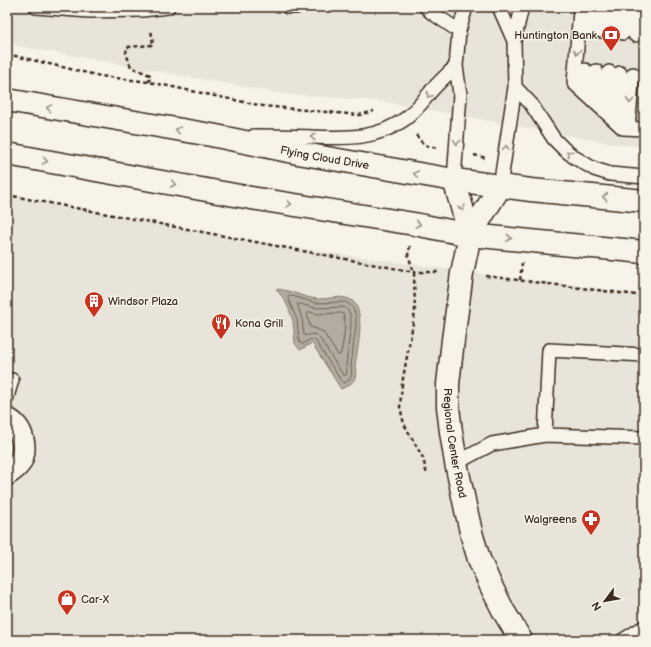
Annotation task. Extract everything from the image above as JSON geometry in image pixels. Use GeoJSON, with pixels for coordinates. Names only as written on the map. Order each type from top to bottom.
{"type":"FeatureCollection","features":[{"type":"Feature","properties":{"kind":"main road","name":"Flying Cloud Drive"},"geometry":{"type":"LineString","coordinates":[[7,100],[211,135],[454,180],[500,187],[644,201]]}},
{"type":"Feature","properties":{"kind":"main road"},"geometry":{"type":"LineString","coordinates":[[7,154],[251,198],[414,224],[470,235],[644,252]]}},
{"type":"Feature","properties":{"kind":"main road","name":"Regional Center Road"},"geometry":{"type":"LineString","coordinates":[[454,180],[470,235]]}},
{"type":"Feature","properties":{"kind":"main road","name":"Regional Center Road"},"geometry":{"type":"LineString","coordinates":[[500,187],[470,235],[462,272],[448,384],[448,407],[450,432],[456,463],[472,536],[479,559],[504,612],[521,640]]}},
{"type":"Feature","properties":{"kind":"main road"},"geometry":{"type":"LineString","coordinates":[[7,419],[17,428],[22,436],[24,446],[19,464],[7,474]]}},
{"type":"Feature","properties":{"kind":"lane"},"geometry":{"type":"LineString","coordinates":[[36,7],[89,11],[168,7]]}},
{"type":"Feature","properties":{"kind":"lane"},"geometry":{"type":"LineString","coordinates":[[288,7],[296,7]]}},
{"type":"Feature","properties":{"kind":"lane"},"geometry":{"type":"LineString","coordinates":[[426,7],[459,31]]}},
{"type":"Feature","properties":{"kind":"lane"},"geometry":{"type":"LineString","coordinates":[[454,180],[460,94],[456,66],[459,31],[466,7]]}},
{"type":"Feature","properties":{"kind":"lane"},"geometry":{"type":"LineString","coordinates":[[500,7],[514,41]]}},
{"type":"Feature","properties":{"kind":"lane"},"geometry":{"type":"LineString","coordinates":[[500,187],[515,87],[514,41],[522,7]]}},
{"type":"Feature","properties":{"kind":"lane"},"geometry":{"type":"LineString","coordinates":[[612,32],[592,7],[580,11],[574,83],[622,125],[644,129]]}},
{"type":"Feature","properties":{"kind":"lane"},"geometry":{"type":"LineString","coordinates":[[603,7],[612,32]]}},
{"type":"Feature","properties":{"kind":"lane"},"geometry":{"type":"LineString","coordinates":[[612,32],[614,7]]}},
{"type":"Feature","properties":{"kind":"lane"},"geometry":{"type":"LineString","coordinates":[[612,32],[625,7]]}},
{"type":"Feature","properties":{"kind":"lane"},"geometry":{"type":"LineString","coordinates":[[612,32],[637,7]]}},
{"type":"Feature","properties":{"kind":"lane"},"geometry":{"type":"LineString","coordinates":[[211,135],[337,138],[364,137],[385,131],[404,120],[424,101],[432,90],[456,66]]}},
{"type":"Feature","properties":{"kind":"lane"},"geometry":{"type":"LineString","coordinates":[[589,96],[609,72]]}},
{"type":"Feature","properties":{"kind":"lane"},"geometry":{"type":"LineString","coordinates":[[606,111],[609,72]]}},
{"type":"Feature","properties":{"kind":"lane"},"geometry":{"type":"LineString","coordinates":[[609,72],[622,125]]}},
{"type":"Feature","properties":{"kind":"lane"},"geometry":{"type":"LineString","coordinates":[[515,87],[532,104],[554,139],[574,157],[594,169],[610,174],[644,177]]}},
{"type":"Feature","properties":{"kind":"lane"},"geometry":{"type":"LineString","coordinates":[[545,435],[549,350],[644,355]]}},
{"type":"Feature","properties":{"kind":"lane"},"geometry":{"type":"LineString","coordinates":[[7,397],[12,380]]}},
{"type":"Feature","properties":{"kind":"lane"},"geometry":{"type":"LineString","coordinates":[[456,463],[492,444],[545,435],[644,438]]}},
{"type":"Feature","properties":{"kind":"lane"},"geometry":{"type":"LineString","coordinates":[[624,640],[644,627]]}},
{"type":"Feature","properties":{"kind":"path"},"geometry":{"type":"LineString","coordinates":[[149,9],[153,45],[127,47],[126,53],[131,66],[150,75],[149,82]]}},
{"type":"Feature","properties":{"kind":"path"},"geometry":{"type":"LineString","coordinates":[[7,54],[100,76],[149,82],[263,106],[359,115],[393,107],[424,145],[504,161]]}},
{"type":"Feature","properties":{"kind":"path"},"geometry":{"type":"LineString","coordinates":[[7,195],[414,272],[462,272],[644,296]]}},
{"type":"Feature","properties":{"kind":"path"},"geometry":{"type":"LineString","coordinates":[[414,272],[415,312],[402,384],[400,407],[404,424],[423,458],[427,475]]}},
{"type":"Feature","properties":{"kind":"shaded area"},"geometry":{"type":"Polygon","coordinates":[[[7,7],[644,7],[644,147],[615,144],[380,101],[283,94],[7,44],[7,7]]]}},
{"type":"Feature","properties":{"kind":"shaded area"},"geometry":{"type":"Polygon","coordinates":[[[7,196],[268,244],[540,282],[644,294],[644,640],[7,640],[7,196]]]}},
{"type":"Feature","properties":{"kind":"water"},"geometry":{"type":"Polygon","coordinates":[[[276,289],[318,299],[343,297],[353,301],[357,308],[360,328],[355,366],[356,374],[354,380],[349,385],[341,389],[312,343],[300,350],[295,343],[293,321],[289,309],[284,299],[276,289]]]}},
{"type":"Feature","properties":{"kind":"place","name":"Huntington Bank"},"geometry":{"type":"Point","coordinates":[611,52]}},
{"type":"Feature","properties":{"kind":"place","name":"Windsor Plaza"},"geometry":{"type":"Point","coordinates":[94,318]}},
{"type":"Feature","properties":{"kind":"place","name":"Kona Grill"},"geometry":{"type":"Point","coordinates":[221,340]}},
{"type":"Feature","properties":{"kind":"place","name":"Walgreens"},"geometry":{"type":"Point","coordinates":[591,536]}},
{"type":"Feature","properties":{"kind":"place","name":"Car-X"},"geometry":{"type":"Point","coordinates":[67,616]}}]}
